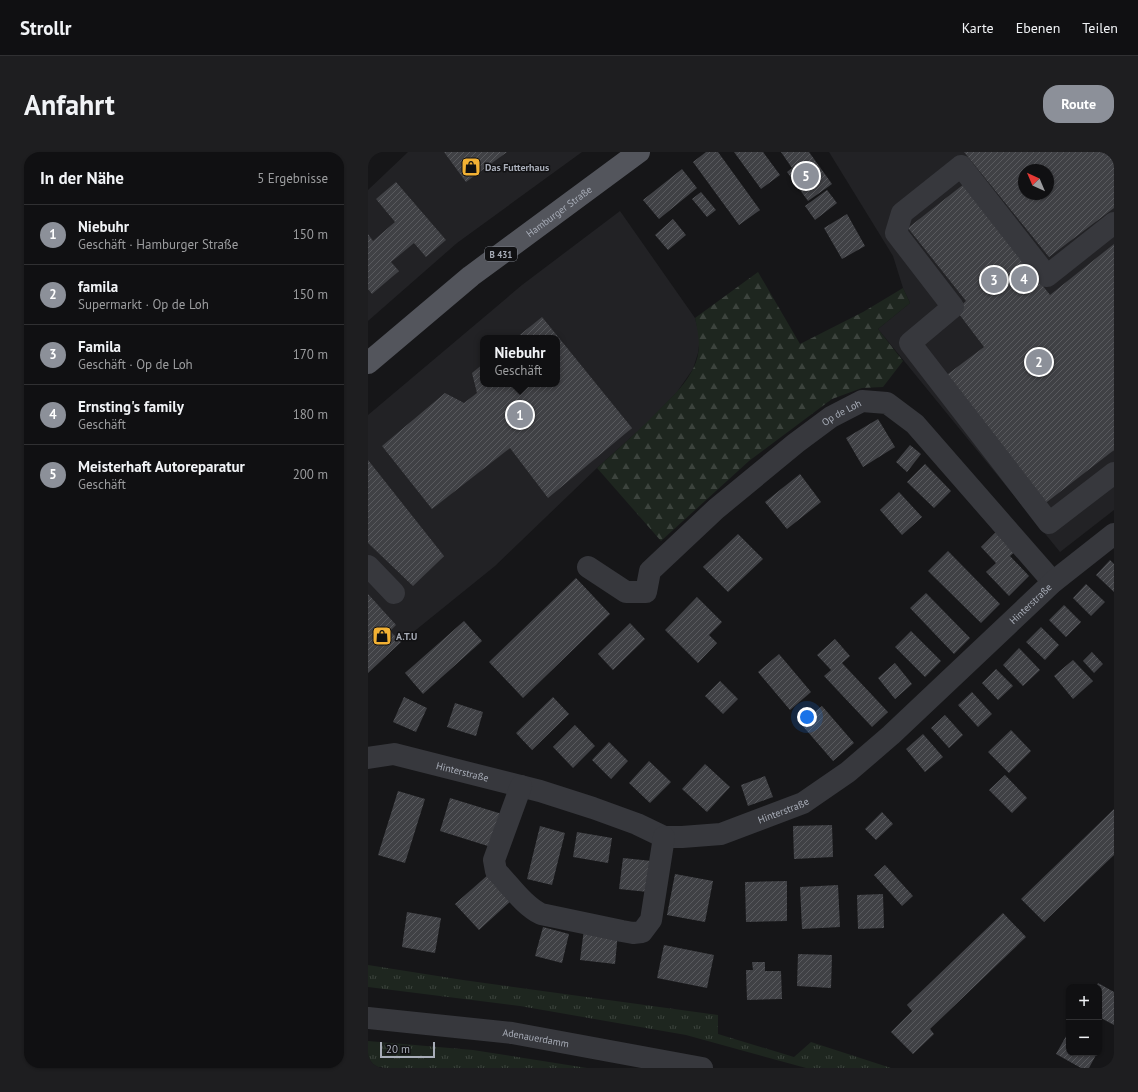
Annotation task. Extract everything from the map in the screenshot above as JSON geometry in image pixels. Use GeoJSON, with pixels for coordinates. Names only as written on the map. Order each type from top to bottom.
{"type":"FeatureCollection","features":[{"type":"Feature","properties":{"kind":"main road","name":"Hamburger Straße"},"geometry":{"type":"LineString","coordinates":[[368,364],[471,276],[626,156]]}},
{"type":"Feature","properties":{"kind":"street"},"geometry":{"type":"LineString","coordinates":[[1114,223],[1048,276],[961,166],[902,212],[896,233],[954,307],[910,343],[1050,523],[1114,473]]}},
{"type":"Feature","properties":{"kind":"street","name":"Op de Loh"},"geometry":{"type":"LineString","coordinates":[[588,567],[626,592],[646,592],[650,572],[716,509],[796,443],[831,417],[862,401],[887,402],[915,424],[1054,582]]}},
{"type":"Feature","properties":{"kind":"street","name":"Hinterstraße"},"geometry":{"type":"LineString","coordinates":[[368,758],[394,754],[521,786],[593,808],[637,824],[664,836],[682,837],[722,834],[803,803],[848,772],[891,735],[1054,582],[1114,534]]}},
{"type":"Feature","properties":{"kind":"street"},"geometry":{"type":"LineString","coordinates":[[368,566],[394,593]]}},
{"type":"Feature","properties":{"kind":"street"},"geometry":{"type":"LineString","coordinates":[[521,786],[494,860],[494,867],[496,871],[533,910],[541,914],[633,933],[642,932],[651,920],[664,836]]}},
{"type":"Feature","properties":{"kind":"street","name":"Adenauerdamm"},"geometry":{"type":"LineString","coordinates":[[368,1018],[512,1033],[675,1065],[702,1068]]}},
{"type":"Feature","properties":{"kind":"shaded area"},"geometry":{"type":"Polygon","coordinates":[[[408,152],[582,152],[457,243],[368,321],[368,190],[408,152]]]}},
{"type":"Feature","properties":{"kind":"shaded area"},"geometry":{"type":"Polygon","coordinates":[[[829,152],[1114,152],[1114,510],[1060,552],[878,329],[910,303],[903,288],[893,256],[829,152]]]}},
{"type":"Feature","properties":{"kind":"shaded area"},"geometry":{"type":"Polygon","coordinates":[[[620,211],[695,318],[700,338],[698,353],[693,369],[677,392],[648,422],[597,468],[495,566],[401,642],[368,673],[368,415],[522,285],[620,211]]]}},
{"type":"Feature","properties":{"kind":"green space"},"geometry":{"type":"Polygon","coordinates":[[[758,272],[800,344],[863,312],[903,288],[910,303],[878,329],[903,361],[883,387],[862,388],[832,399],[749,461],[661,541],[597,468],[656,413],[687,379],[696,363],[699,350],[695,318],[758,272]]]}},
{"type":"Feature","properties":{"kind":"green space"},"geometry":{"type":"Polygon","coordinates":[[[368,965],[463,980],[718,1015],[718,1034],[794,1057],[811,1042],[891,1068],[806,1068],[686,1035],[520,1006],[368,987],[368,965]]]}},
{"type":"Feature","properties":{"kind":"green space"},"geometry":{"type":"Polygon","coordinates":[[[368,1041],[473,1050],[587,1068],[386,1068],[368,1066],[368,1041]]]}},
{"type":"Feature","properties":{"kind":"building","name":"Das Futterhaus"},"geometry":{"type":"Polygon","coordinates":[[[444,152],[507,152],[466,182],[444,152]]]}},
{"type":"Feature","properties":{"kind":"building"},"geometry":{"type":"Polygon","coordinates":[[[706,152],[718,152],[760,210],[739,225],[693,162],[706,152]]]}},
{"type":"Feature","properties":{"kind":"building"},"geometry":{"type":"Polygon","coordinates":[[[734,152],[763,152],[780,175],[761,189],[734,152]]]}},
{"type":"Feature","properties":{"kind":"building"},"geometry":{"type":"Polygon","coordinates":[[[781,152],[809,152],[832,184],[808,201],[787,172],[792,168],[781,152]]]}},
{"type":"Feature","properties":{"kind":"building"},"geometry":{"type":"Polygon","coordinates":[[[964,152],[1114,152],[1114,208],[1049,257],[964,152]]]}},
{"type":"Feature","properties":{"kind":"building"},"geometry":{"type":"Polygon","coordinates":[[[682,169],[697,188],[659,219],[643,200],[682,169]]]}},
{"type":"Feature","properties":{"kind":"building"},"geometry":{"type":"Polygon","coordinates":[[[396,182],[446,240],[426,257],[414,243],[391,262],[399,271],[372,294],[368,289],[368,234],[373,241],[395,222],[376,199],[396,182]]]}},
{"type":"Feature","properties":{"kind":"building"},"geometry":{"type":"Polygon","coordinates":[[[964,184],[1050,295],[1114,244],[1114,450],[1043,505],[944,377],[984,347],[956,310],[966,301],[908,228],[964,184]]]}},
{"type":"Feature","properties":{"kind":"building"},"geometry":{"type":"Polygon","coordinates":[[[827,190],[837,203],[815,220],[805,206],[827,190]]]}},
{"type":"Feature","properties":{"kind":"building"},"geometry":{"type":"Polygon","coordinates":[[[701,192],[716,210],[707,217],[692,199],[701,192]]]}},
{"type":"Feature","properties":{"kind":"building"},"geometry":{"type":"Polygon","coordinates":[[[847,214],[865,246],[842,259],[824,228],[847,214]]]}},
{"type":"Feature","properties":{"kind":"building"},"geometry":{"type":"Polygon","coordinates":[[[673,219],[686,235],[668,250],[655,235],[673,219]]]}},
{"type":"Feature","properties":{"kind":"building"},"geometry":{"type":"Polygon","coordinates":[[[542,317],[557,335],[520,335],[542,317]]]}},
{"type":"Feature","properties":{"kind":"building"},"geometry":{"type":"Polygon","coordinates":[[[560,339],[632,428],[548,498],[510,448],[432,509],[382,446],[445,393],[464,403],[477,393],[472,373],[480,366],[480,387],[560,387],[560,339]]]}},
{"type":"Feature","properties":{"kind":"building"},"geometry":{"type":"Polygon","coordinates":[[[878,419],[895,447],[863,467],[846,438],[878,419]]]}},
{"type":"Feature","properties":{"kind":"building"},"geometry":{"type":"Polygon","coordinates":[[[910,445],[921,454],[907,472],[896,462],[910,445]]]}},
{"type":"Feature","properties":{"kind":"building"},"geometry":{"type":"Polygon","coordinates":[[[368,460],[444,556],[413,586],[368,543],[368,460]]]}},
{"type":"Feature","properties":{"kind":"building"},"geometry":{"type":"Polygon","coordinates":[[[925,464],[951,491],[934,508],[907,482],[925,464]]]}},
{"type":"Feature","properties":{"kind":"building"},"geometry":{"type":"Polygon","coordinates":[[[800,474],[821,502],[787,529],[765,502],[800,474]]]}},
{"type":"Feature","properties":{"kind":"building"},"geometry":{"type":"Polygon","coordinates":[[[899,492],[922,517],[902,535],[880,510],[899,492]]]}},
{"type":"Feature","properties":{"kind":"building"},"geometry":{"type":"Polygon","coordinates":[[[997,531],[1016,551],[1010,556],[1029,576],[1009,596],[986,572],[996,563],[981,547],[997,531]]]}},
{"type":"Feature","properties":{"kind":"building"},"geometry":{"type":"Polygon","coordinates":[[[738,534],[763,559],[728,592],[703,567],[738,534]]]}},
{"type":"Feature","properties":{"kind":"building"},"geometry":{"type":"Polygon","coordinates":[[[948,551],[1000,604],[981,623],[928,571],[948,551]]]}},
{"type":"Feature","properties":{"kind":"building"},"geometry":{"type":"Polygon","coordinates":[[[1110,560],[1114,564],[1114,592],[1096,575],[1110,560]]]}},
{"type":"Feature","properties":{"kind":"building"},"geometry":{"type":"Polygon","coordinates":[[[576,578],[610,614],[523,698],[489,662],[576,578]]]}},
{"type":"Feature","properties":{"kind":"building"},"geometry":{"type":"Polygon","coordinates":[[[1086,584],[1105,602],[1091,616],[1073,598],[1086,584]]]}},
{"type":"Feature","properties":{"kind":"building"},"geometry":{"type":"Polygon","coordinates":[[[926,593],[970,638],[954,654],[910,608],[926,593]]]}},
{"type":"Feature","properties":{"kind":"building","name":"A.T.U"},"geometry":{"type":"Polygon","coordinates":[[[368,594],[396,625],[390,631],[401,642],[368,673],[368,594]]]}},
{"type":"Feature","properties":{"kind":"building"},"geometry":{"type":"Polygon","coordinates":[[[697,597],[722,622],[709,635],[717,643],[698,663],[665,630],[697,597]]]}},
{"type":"Feature","properties":{"kind":"building"},"geometry":{"type":"Polygon","coordinates":[[[1064,605],[1081,622],[1066,637],[1049,620],[1064,605]]]}},
{"type":"Feature","properties":{"kind":"building"},"geometry":{"type":"Polygon","coordinates":[[[464,621],[482,641],[423,694],[405,673],[464,621]]]}},
{"type":"Feature","properties":{"kind":"building"},"geometry":{"type":"Polygon","coordinates":[[[630,623],[645,639],[613,670],[598,654],[630,623]]]}},
{"type":"Feature","properties":{"kind":"building"},"geometry":{"type":"Polygon","coordinates":[[[1041,627],[1059,645],[1045,660],[1026,642],[1041,627]]]}},
{"type":"Feature","properties":{"kind":"building"},"geometry":{"type":"Polygon","coordinates":[[[911,631],[941,661],[925,677],[895,647],[911,631]]]}},
{"type":"Feature","properties":{"kind":"building"},"geometry":{"type":"Polygon","coordinates":[[[835,639],[850,656],[842,663],[888,712],[872,727],[824,676],[831,670],[817,655],[835,639]]]}},
{"type":"Feature","properties":{"kind":"building"},"geometry":{"type":"Polygon","coordinates":[[[1019,648],[1040,670],[1023,686],[1003,665],[1019,648]]]}},
{"type":"Feature","properties":{"kind":"building"},"geometry":{"type":"Polygon","coordinates":[[[1092,652],[1103,664],[1094,673],[1083,661],[1092,652]]]}},
{"type":"Feature","properties":{"kind":"building"},"geometry":{"type":"Polygon","coordinates":[[[779,654],[811,692],[790,710],[758,672],[779,654]]]}},
{"type":"Feature","properties":{"kind":"building"},"geometry":{"type":"Polygon","coordinates":[[[1073,660],[1093,681],[1073,699],[1054,676],[1073,660]]]}},
{"type":"Feature","properties":{"kind":"building"},"geometry":{"type":"Polygon","coordinates":[[[895,663],[912,684],[895,699],[878,678],[895,663]]]}},
{"type":"Feature","properties":{"kind":"building"},"geometry":{"type":"Polygon","coordinates":[[[996,669],[1013,686],[998,700],[982,683],[996,669]]]}},
{"type":"Feature","properties":{"kind":"building"},"geometry":{"type":"Polygon","coordinates":[[[720,681],[738,699],[723,714],[705,696],[720,681]]]}},
{"type":"Feature","properties":{"kind":"building"},"geometry":{"type":"Polygon","coordinates":[[[972,692],[992,714],[978,727],[958,705],[972,692]]]}},
{"type":"Feature","properties":{"kind":"building"},"geometry":{"type":"Polygon","coordinates":[[[404,697],[427,708],[416,732],[393,722],[404,697]]]}},
{"type":"Feature","properties":{"kind":"building"},"geometry":{"type":"Polygon","coordinates":[[[553,697],[569,714],[532,750],[516,733],[553,697]]]}},
{"type":"Feature","properties":{"kind":"building"},"geometry":{"type":"Polygon","coordinates":[[[455,703],[483,712],[476,736],[447,727],[455,703]]]}},
{"type":"Feature","properties":{"kind":"building"},"geometry":{"type":"Polygon","coordinates":[[[822,706],[854,743],[833,761],[801,724],[822,706]]]}},
{"type":"Feature","properties":{"kind":"building"},"geometry":{"type":"Polygon","coordinates":[[[945,715],[963,735],[949,748],[931,728],[945,715]]]}},
{"type":"Feature","properties":{"kind":"building"},"geometry":{"type":"Polygon","coordinates":[[[575,725],[595,746],[573,768],[553,747],[575,725]]]}},
{"type":"Feature","properties":{"kind":"building"},"geometry":{"type":"Polygon","coordinates":[[[1011,730],[1031,751],[1009,773],[988,752],[1011,730]]]}},
{"type":"Feature","properties":{"kind":"building"},"geometry":{"type":"Polygon","coordinates":[[[923,734],[943,757],[925,772],[906,749],[923,734]]]}},
{"type":"Feature","properties":{"kind":"building"},"geometry":{"type":"Polygon","coordinates":[[[609,742],[628,761],[611,779],[592,760],[609,742]]]}},
{"type":"Feature","properties":{"kind":"building"},"geometry":{"type":"Polygon","coordinates":[[[649,761],[671,782],[650,803],[629,783],[649,761]]]}},
{"type":"Feature","properties":{"kind":"building"},"geometry":{"type":"Polygon","coordinates":[[[705,764],[730,787],[707,812],[682,789],[705,764]]]}},
{"type":"Feature","properties":{"kind":"building"},"geometry":{"type":"Polygon","coordinates":[[[1005,775],[1027,798],[1012,813],[989,790],[1005,775]]]}},
{"type":"Feature","properties":{"kind":"building"},"geometry":{"type":"Polygon","coordinates":[[[765,776],[773,797],[748,806],[741,785],[765,776]]]}},
{"type":"Feature","properties":{"kind":"building"},"geometry":{"type":"Polygon","coordinates":[[[398,791],[425,799],[405,863],[378,855],[398,791]]]}},
{"type":"Feature","properties":{"kind":"building"},"geometry":{"type":"Polygon","coordinates":[[[450,798],[502,814],[491,847],[440,831],[450,798]]]}},
{"type":"Feature","properties":{"kind":"building"},"geometry":{"type":"Polygon","coordinates":[[[1114,809],[1114,855],[1044,922],[1021,899],[1114,809]]]}},
{"type":"Feature","properties":{"kind":"building"},"geometry":{"type":"Polygon","coordinates":[[[882,812],[893,824],[876,840],[865,829],[882,812]]]}},
{"type":"Feature","properties":{"kind":"building"},"geometry":{"type":"Polygon","coordinates":[[[832,825],[833,857],[794,859],[793,826],[832,825]]]}},
{"type":"Feature","properties":{"kind":"building"},"geometry":{"type":"Polygon","coordinates":[[[540,826],[565,833],[552,885],[527,879],[540,826]]]}},
{"type":"Feature","properties":{"kind":"building"},"geometry":{"type":"Polygon","coordinates":[[[577,832],[612,838],[608,863],[573,857],[577,832]]]}},
{"type":"Feature","properties":{"kind":"building"},"geometry":{"type":"Polygon","coordinates":[[[623,858],[652,861],[648,892],[619,889],[623,858]]]}},
{"type":"Feature","properties":{"kind":"building"},"geometry":{"type":"Polygon","coordinates":[[[885,865],[913,896],[902,906],[874,875],[885,865]]]}},
{"type":"Feature","properties":{"kind":"building"},"geometry":{"type":"Polygon","coordinates":[[[489,874],[512,900],[479,930],[455,904],[489,874]]]}},
{"type":"Feature","properties":{"kind":"building"},"geometry":{"type":"Polygon","coordinates":[[[675,874],[713,881],[705,922],[667,915],[675,874]]]}},
{"type":"Feature","properties":{"kind":"building"},"geometry":{"type":"Polygon","coordinates":[[[787,881],[787,921],[746,922],[745,882],[787,881]]]}},
{"type":"Feature","properties":{"kind":"building"},"geometry":{"type":"Polygon","coordinates":[[[838,885],[840,927],[802,929],[800,887],[838,885]]]}},
{"type":"Feature","properties":{"kind":"building"},"geometry":{"type":"Polygon","coordinates":[[[883,894],[884,928],[858,929],[857,895],[883,894]]]}},
{"type":"Feature","properties":{"kind":"building"},"geometry":{"type":"Polygon","coordinates":[[[407,912],[441,918],[435,953],[402,947],[407,912]]]}},
{"type":"Feature","properties":{"kind":"building"},"geometry":{"type":"Polygon","coordinates":[[[1003,913],[1026,937],[930,1029],[934,1034],[913,1054],[891,1032],[912,1011],[907,1005],[1003,913]]]}},
{"type":"Feature","properties":{"kind":"building"},"geometry":{"type":"Polygon","coordinates":[[[543,927],[569,934],[562,963],[535,956],[543,927]]]}},
{"type":"Feature","properties":{"kind":"building"},"geometry":{"type":"Polygon","coordinates":[[[584,929],[618,933],[615,964],[580,960],[584,929]]]}},
{"type":"Feature","properties":{"kind":"building"},"geometry":{"type":"Polygon","coordinates":[[[664,945],[714,955],[707,988],[657,978],[664,945]]]}},
{"type":"Feature","properties":{"kind":"building"},"geometry":{"type":"Polygon","coordinates":[[[798,954],[832,955],[831,988],[797,986],[798,954]]]}},
{"type":"Feature","properties":{"kind":"building"},"geometry":{"type":"Polygon","coordinates":[[[752,962],[765,962],[765,971],[781,971],[782,999],[747,1000],[746,970],[753,970],[752,962]]]}},
{"type":"Feature","properties":{"kind":"building"},"geometry":{"type":"Polygon","coordinates":[[[1102,985],[1114,992],[1114,1025],[1102,1019],[1102,985]]]}},
{"type":"Feature","properties":{"kind":"building"},"geometry":{"type":"Polygon","coordinates":[[[1066,1036],[1066,1056],[1095,1056],[1089,1068],[1081,1068],[1056,1054],[1066,1036]]]}},
{"type":"Feature","properties":{"kind":"place","name":"Das Futterhaus"},"geometry":{"type":"Point","coordinates":[471,167]}},
{"type":"Feature","properties":{"kind":"place","name":"Meisterhaft Autoreparatur"},"geometry":{"type":"Point","coordinates":[806,176]}},
{"type":"Feature","properties":{"kind":"place","name":"Ernsting's family"},"geometry":{"type":"Point","coordinates":[1024,279]}},
{"type":"Feature","properties":{"kind":"place","name":"Famila"},"geometry":{"type":"Point","coordinates":[994,280]}},
{"type":"Feature","properties":{"kind":"place","name":"famila"},"geometry":{"type":"Point","coordinates":[1039,362]}},
{"type":"Feature","properties":{"kind":"place","name":"Niebuhr"},"geometry":{"type":"Point","coordinates":[520,415]}},
{"type":"Feature","properties":{"kind":"place","name":"A.T.U"},"geometry":{"type":"Point","coordinates":[382,636]}}]}
